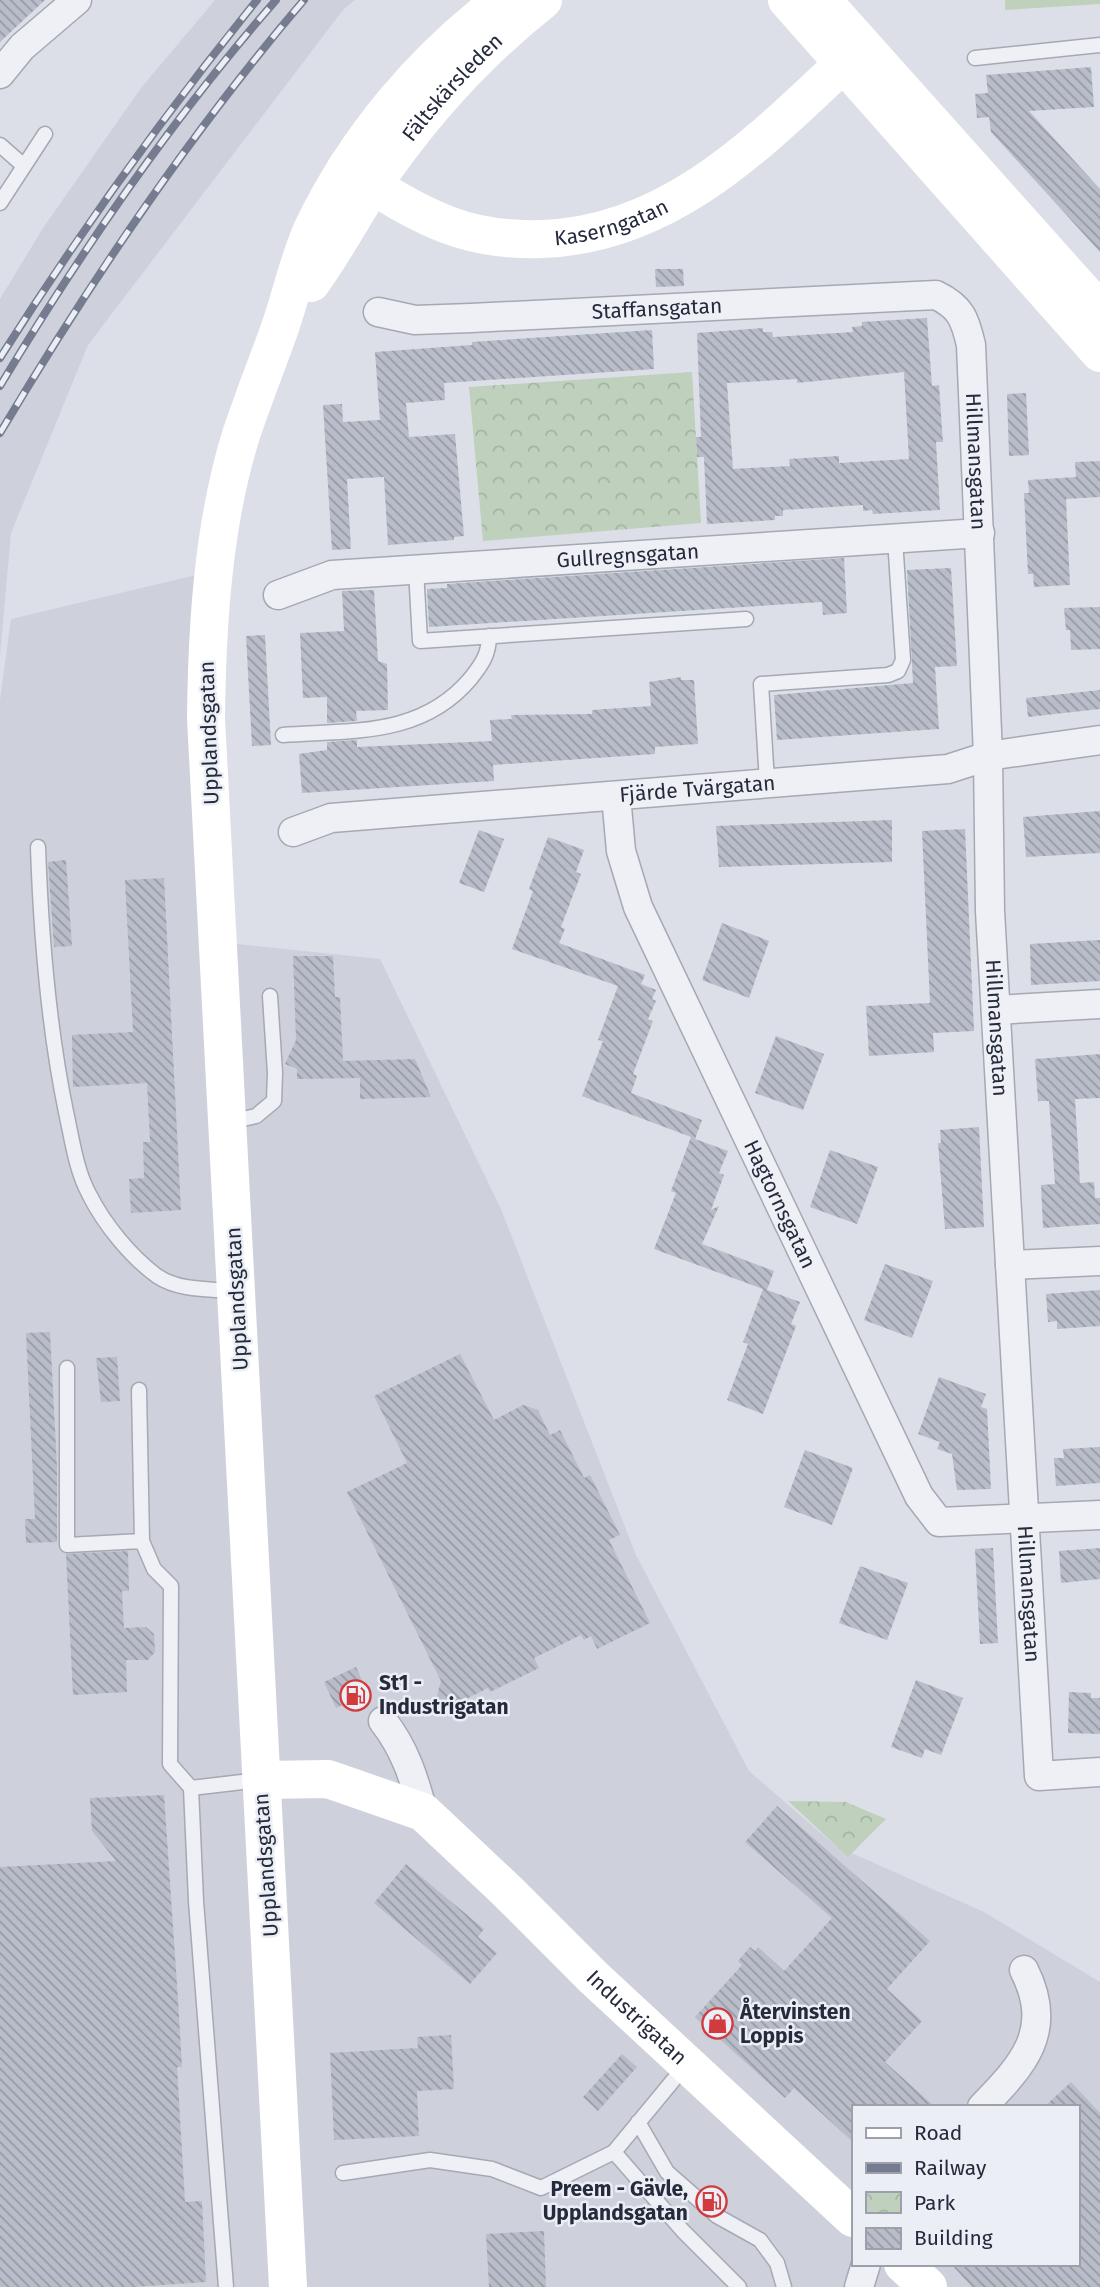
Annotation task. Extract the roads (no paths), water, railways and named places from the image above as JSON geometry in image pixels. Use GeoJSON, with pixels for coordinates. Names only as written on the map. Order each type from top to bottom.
{"type":"FeatureCollection","features":[{"type":"Feature","properties":{"kind":"main road","name":"Fältskärsleden"},"geometry":{"type":"LineString","coordinates":[[360,177],[376,125],[457,37],[502,0]]}},
{"type":"Feature","properties":{"kind":"main road","name":"Fältskärsleden"},"geometry":{"type":"LineString","coordinates":[[360,177],[475,60],[543,0]]}},
{"type":"Feature","properties":{"kind":"main road"},"geometry":{"type":"LineString","coordinates":[[787,0],[852,56],[1094,320]]}},
{"type":"Feature","properties":{"kind":"main road"},"geometry":{"type":"LineString","coordinates":[[822,0],[852,56]]}},
{"type":"Feature","properties":{"kind":"main road","name":"Kaserngatan"},"geometry":{"type":"LineString","coordinates":[[360,177],[448,225],[475,233],[528,239],[576,237],[652,214],[698,189],[852,56]]}},
{"type":"Feature","properties":{"kind":"main road","name":"Upplandsgatan"},"geometry":{"type":"LineString","coordinates":[[288,2287],[206,718],[207,643],[217,550],[240,438],[282,321],[313,280],[360,177]]}},
{"type":"Feature","properties":{"kind":"main road","name":"Industrigatan"},"geometry":{"type":"LineString","coordinates":[[261,1780],[328,1779],[422,1812],[686,2064],[852,2217]]}},
{"type":"Feature","properties":{"kind":"main road"},"geometry":{"type":"LineString","coordinates":[[905,2266],[928,2287]]}},
{"type":"Feature","properties":{"kind":"street"},"geometry":{"type":"LineString","coordinates":[[0,74],[22,47],[77,0]]}},
{"type":"Feature","properties":{"kind":"street","name":"Staffansgatan"},"geometry":{"type":"LineString","coordinates":[[378,312],[415,320],[936,295]]}},
{"type":"Feature","properties":{"kind":"street","name":"Hillmansgatan"},"geometry":{"type":"LineString","coordinates":[[936,295],[954,304],[964,317],[971,345],[988,756],[990,911],[1039,1776],[1100,1772]]}},
{"type":"Feature","properties":{"kind":"street","name":"Gullregnsgatan"},"geometry":{"type":"LineString","coordinates":[[278,595],[332,575],[980,533]]}},
{"type":"Feature","properties":{"kind":"street","name":"Fjärde Tvärgatan"},"geometry":{"type":"LineString","coordinates":[[293,832],[331,818],[948,769],[988,756],[1100,740]]}},
{"type":"Feature","properties":{"kind":"street","name":"Hagtornsgatan"},"geometry":{"type":"LineString","coordinates":[[616,796],[621,851],[638,907],[919,1496],[939,1522],[1025,1517]]}},
{"type":"Feature","properties":{"kind":"street"},"geometry":{"type":"LineString","coordinates":[[996,1010],[1100,1004]]}},
{"type":"Feature","properties":{"kind":"street"},"geometry":{"type":"LineString","coordinates":[[1010,1265],[1100,1261]]}},
{"type":"Feature","properties":{"kind":"street"},"geometry":{"type":"LineString","coordinates":[[1025,1517],[1100,1515]]}},
{"type":"Feature","properties":{"kind":"street"},"geometry":{"type":"LineString","coordinates":[[383,1721],[399,1741],[414,1777],[422,1812]]}},
{"type":"Feature","properties":{"kind":"street"},"geometry":{"type":"LineString","coordinates":[[984,2105],[1028,2056],[1035,2035],[1035,2001],[1024,1970]]}},
{"type":"Feature","properties":{"kind":"street"},"geometry":{"type":"LineString","coordinates":[[859,2287],[865,2266]]}},
{"type":"Feature","properties":{"kind":"lane"},"geometry":{"type":"LineString","coordinates":[[975,58],[1100,45]]}},
{"type":"Feature","properties":{"kind":"lane"},"geometry":{"type":"LineString","coordinates":[[0,203],[44,134]]}},
{"type":"Feature","properties":{"kind":"lane"},"geometry":{"type":"LineString","coordinates":[[0,145],[24,166]]}},
{"type":"Feature","properties":{"kind":"lane"},"geometry":{"type":"LineString","coordinates":[[767,782],[761,684],[888,676],[898,671],[903,660],[895,539]]}},
{"type":"Feature","properties":{"kind":"lane"},"geometry":{"type":"LineString","coordinates":[[416,570],[421,641],[746,619]]}},
{"type":"Feature","properties":{"kind":"lane"},"geometry":{"type":"LineString","coordinates":[[283,735],[393,727],[434,712],[462,689],[481,666],[489,651],[489,636]]}},
{"type":"Feature","properties":{"kind":"lane"},"geometry":{"type":"LineString","coordinates":[[38,847],[45,975],[53,1038],[73,1146],[88,1194],[111,1230],[159,1277],[186,1288],[236,1291]]}},
{"type":"Feature","properties":{"kind":"lane"},"geometry":{"type":"LineString","coordinates":[[228,1122],[256,1116],[274,1101],[270,996]]}},
{"type":"Feature","properties":{"kind":"lane"},"geometry":{"type":"LineString","coordinates":[[67,1368],[67,1545],[142,1541]]}},
{"type":"Feature","properties":{"kind":"lane"},"geometry":{"type":"LineString","coordinates":[[139,1390],[142,1541],[154,1569],[171,1586],[170,1764],[191,1788],[196,1901],[226,2287]]}},
{"type":"Feature","properties":{"kind":"lane"},"geometry":{"type":"LineString","coordinates":[[191,1788],[261,1780]]}},
{"type":"Feature","properties":{"kind":"lane"},"geometry":{"type":"LineString","coordinates":[[343,2174],[430,2160],[492,2169],[541,2188],[614,2152],[686,2064]]}},
{"type":"Feature","properties":{"kind":"lane"},"geometry":{"type":"LineString","coordinates":[[638,2123],[667,2172],[717,2216],[760,2241],[777,2263],[784,2287]]}},
{"type":"Feature","properties":{"kind":"lane"},"geometry":{"type":"LineString","coordinates":[[614,2152],[683,2231],[739,2287]]}},
{"type":"Feature","properties":{"kind":"railway"},"geometry":{"type":"LineString","coordinates":[[0,358],[123,175],[257,0]]}},
{"type":"Feature","properties":{"kind":"railway"},"geometry":{"type":"LineString","coordinates":[[0,386],[129,187],[200,92],[276,0]]}},
{"type":"Feature","properties":{"kind":"railway"},"geometry":{"type":"LineString","coordinates":[[0,433],[69,320],[143,210],[221,103],[304,0]]}},
{"type":"Feature","properties":{"kind":"place","name":"St1 - Industrigatan"},"geometry":{"type":"Point","coordinates":[356,1695]}},
{"type":"Feature","properties":{"kind":"place","name":"Återvinsten Loppis"},"geometry":{"type":"Point","coordinates":[717,2024]}},
{"type":"Feature","properties":{"kind":"place","name":"Preem - Gävle, Upplandsgatan"},"geometry":{"type":"Point","coordinates":[711,2201]}}]}
